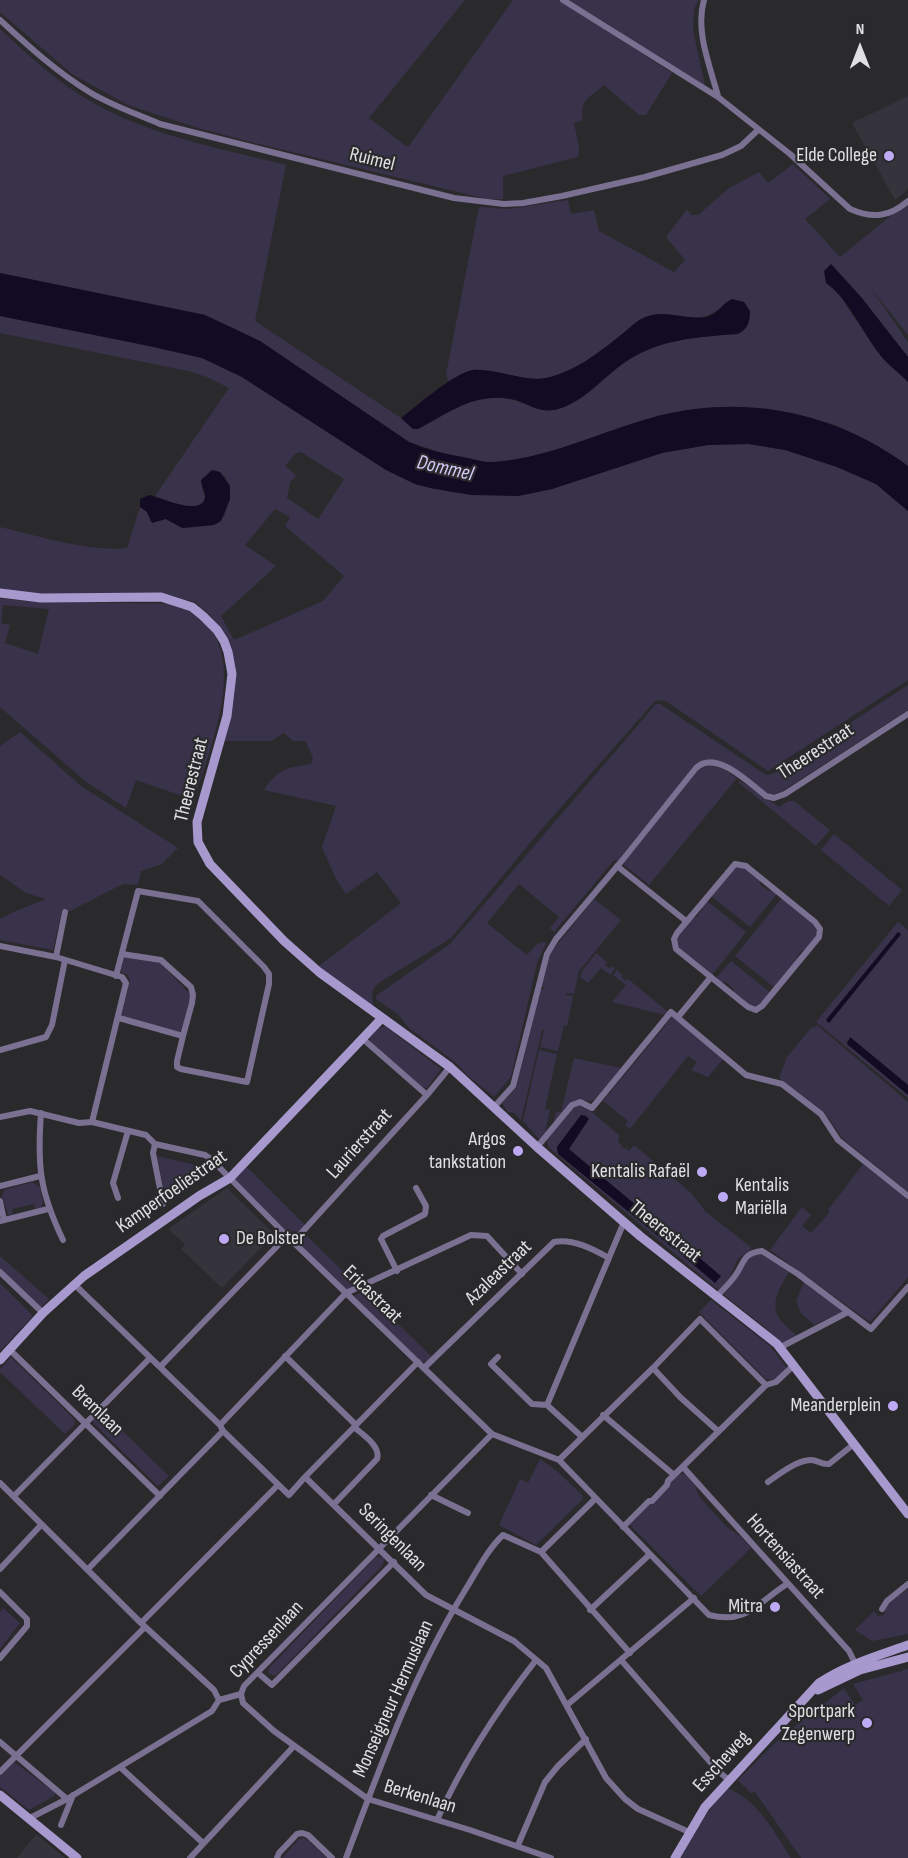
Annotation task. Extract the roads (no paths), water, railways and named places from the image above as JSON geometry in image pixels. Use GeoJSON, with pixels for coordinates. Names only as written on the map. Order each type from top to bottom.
{"type":"FeatureCollection","features":[{"type":"Feature","properties":{"kind":"main road","name":"Theerestraat"},"geometry":{"type":"LineString","coordinates":[[0,592],[40,598],[161,597],[192,607],[217,630],[228,652],[231,684],[227,716],[196,822],[199,847],[210,864],[319,972],[450,1067],[537,1147],[624,1222],[765,1334],[779,1348],[908,1514]]}},
{"type":"Feature","properties":{"kind":"main road","name":"Kamperfoeliestraat"},"geometry":{"type":"LineString","coordinates":[[0,1360],[43,1313],[74,1284],[199,1196],[230,1178],[382,1018]]}},
{"type":"Feature","properties":{"kind":"main road","name":"Esscheweg"},"geometry":{"type":"LineString","coordinates":[[858,1667],[908,1645]]}},
{"type":"Feature","properties":{"kind":"main road","name":"Esscheweg"},"geometry":{"type":"LineString","coordinates":[[675,1858],[705,1807],[819,1683],[834,1673],[908,1657]]}},
{"type":"Feature","properties":{"kind":"main road"},"geometry":{"type":"LineString","coordinates":[[0,1795],[77,1858]]}},
{"type":"Feature","properties":{"kind":"street"},"geometry":{"type":"LineString","coordinates":[[563,0],[718,97],[790,154],[850,209],[861,214],[876,216],[889,214],[908,201]]}},
{"type":"Feature","properties":{"kind":"street"},"geometry":{"type":"LineString","coordinates":[[704,0],[700,18],[702,33],[718,97]]}},
{"type":"Feature","properties":{"kind":"street","name":"Ruimel"},"geometry":{"type":"LineString","coordinates":[[0,20],[42,58],[91,93],[113,105],[160,124],[454,198],[480,202],[524,203],[645,177],[722,155],[741,146],[758,130]]}},
{"type":"Feature","properties":{"kind":"street","name":"Theerestraat"},"geometry":{"type":"LineString","coordinates":[[494,1107],[513,1086],[547,954],[556,939],[696,768],[711,761],[720,763],[766,796],[774,798],[785,794],[908,714]]}},
{"type":"Feature","properties":{"kind":"street"},"geometry":{"type":"LineString","coordinates":[[735,864],[741,864],[815,922],[820,929],[819,937],[759,1009],[753,1010],[748,1007],[711,977],[676,949],[674,944],[677,933],[686,921],[735,864]]}},
{"type":"Feature","properties":{"kind":"street"},"geometry":{"type":"LineString","coordinates":[[617,866],[686,921]]}},
{"type":"Feature","properties":{"kind":"street"},"geometry":{"type":"LineString","coordinates":[[116,976],[138,891],[198,901],[269,974],[269,984],[247,1082],[177,1067],[192,1003],[191,987],[161,960],[122,954]]}},
{"type":"Feature","properties":{"kind":"street"},"geometry":{"type":"LineString","coordinates":[[56,957],[65,912]]}},
{"type":"Feature","properties":{"kind":"street"},"geometry":{"type":"LineString","coordinates":[[0,946],[56,957],[122,977],[126,983],[92,1122]]}},
{"type":"Feature","properties":{"kind":"street"},"geometry":{"type":"LineString","coordinates":[[0,1050],[46,1037],[52,1025],[65,960]]}},
{"type":"Feature","properties":{"kind":"street"},"geometry":{"type":"LineString","coordinates":[[678,1017],[711,977]]}},
{"type":"Feature","properties":{"kind":"street"},"geometry":{"type":"LineString","coordinates":[[537,1147],[572,1105],[580,1102],[592,1108],[671,1012],[749,1077],[782,1084],[821,1114],[838,1140],[908,1196]]}},
{"type":"Feature","properties":{"kind":"street"},"geometry":{"type":"LineString","coordinates":[[119,1017],[183,1036]]}},
{"type":"Feature","properties":{"kind":"street"},"geometry":{"type":"LineString","coordinates":[[363,1039],[427,1095]]}},
{"type":"Feature","properties":{"kind":"street","name":"Laurierstraat"},"geometry":{"type":"LineString","coordinates":[[294,1241],[450,1067]]}},
{"type":"Feature","properties":{"kind":"street","name":"Ericastraat"},"geometry":{"type":"LineString","coordinates":[[0,1117],[24,1111],[79,1123],[92,1122],[146,1135],[155,1144],[205,1155],[492,1434]]}},
{"type":"Feature","properties":{"kind":"street"},"geometry":{"type":"LineString","coordinates":[[41,1113],[40,1176],[48,1209],[63,1240]]}},
{"type":"Feature","properties":{"kind":"street"},"geometry":{"type":"LineString","coordinates":[[118,1198],[113,1183],[128,1131]]}},
{"type":"Feature","properties":{"kind":"street"},"geometry":{"type":"LineString","coordinates":[[155,1144],[153,1153],[164,1204]]}},
{"type":"Feature","properties":{"kind":"street"},"geometry":{"type":"LineString","coordinates":[[0,1186],[40,1176]]}},
{"type":"Feature","properties":{"kind":"street"},"geometry":{"type":"LineString","coordinates":[[397,1271],[381,1239],[425,1214],[426,1206],[416,1188]]}},
{"type":"Feature","properties":{"kind":"street"},"geometry":{"type":"LineString","coordinates":[[0,1201],[2,1220],[48,1209]]}},
{"type":"Feature","properties":{"kind":"street"},"geometry":{"type":"LineString","coordinates":[[547,1405],[624,1222]]}},
{"type":"Feature","properties":{"kind":"street"},"geometry":{"type":"LineString","coordinates":[[88,1569],[160,1496],[285,1356],[346,1293],[471,1235],[487,1236],[522,1274]]}},
{"type":"Feature","properties":{"kind":"street"},"geometry":{"type":"LineString","coordinates":[[160,1367],[287,1236]]}},
{"type":"Feature","properties":{"kind":"street","name":"Azaleastraat"},"geometry":{"type":"LineString","coordinates":[[424,1368],[554,1242],[563,1240],[573,1242],[609,1258]]}},
{"type":"Feature","properties":{"kind":"street"},"geometry":{"type":"LineString","coordinates":[[717,1296],[737,1273],[744,1258],[762,1251],[798,1274],[871,1329],[908,1287]]}},
{"type":"Feature","properties":{"kind":"street"},"geometry":{"type":"LineString","coordinates":[[0,1272],[43,1313]]}},
{"type":"Feature","properties":{"kind":"street"},"geometry":{"type":"LineString","coordinates":[[74,1284],[289,1495],[418,1362]]}},
{"type":"Feature","properties":{"kind":"street"},"geometry":{"type":"LineString","coordinates":[[779,1348],[848,1312]]}},
{"type":"Feature","properties":{"kind":"street"},"geometry":{"type":"LineString","coordinates":[[558,1460],[700,1319],[766,1385]]}},
{"type":"Feature","properties":{"kind":"street","name":"Bremlaan"},"geometry":{"type":"LineString","coordinates":[[10,1350],[160,1496]]}},
{"type":"Feature","properties":{"kind":"street"},"geometry":{"type":"LineString","coordinates":[[285,1356],[379,1453],[377,1459],[334,1504]]}},
{"type":"Feature","properties":{"kind":"street"},"geometry":{"type":"LineString","coordinates":[[498,1357],[491,1365],[497,1371],[532,1404],[547,1405],[581,1436]]}},
{"type":"Feature","properties":{"kind":"street"},"geometry":{"type":"LineString","coordinates":[[14,1496],[150,1358]]}},
{"type":"Feature","properties":{"kind":"street"},"geometry":{"type":"LineString","coordinates":[[623,1527],[649,1500],[652,1501],[674,1474],[766,1385],[776,1382],[793,1366]]}},
{"type":"Feature","properties":{"kind":"street"},"geometry":{"type":"LineString","coordinates":[[653,1368],[680,1397],[718,1431]]}},
{"type":"Feature","properties":{"kind":"street"},"geometry":{"type":"LineString","coordinates":[[603,1415],[674,1474]]}},
{"type":"Feature","properties":{"kind":"street"},"geometry":{"type":"LineString","coordinates":[[492,1434],[558,1460],[709,1615],[723,1619],[742,1616],[787,1584]]}},
{"type":"Feature","properties":{"kind":"street","name":"Cypressenlaan"},"geometry":{"type":"LineString","coordinates":[[28,1819],[70,1797],[212,1712],[219,1700],[241,1694],[244,1686],[492,1434]]}},
{"type":"Feature","properties":{"kind":"street"},"geometry":{"type":"LineString","coordinates":[[768,1482],[784,1470],[809,1460],[829,1464],[854,1444]]}},
{"type":"Feature","properties":{"kind":"street","name":"Hortensiastraat"},"geometry":{"type":"LineString","coordinates":[[683,1467],[849,1651],[858,1667]]}},
{"type":"Feature","properties":{"kind":"street","name":"Seringenlaan"},"geometry":{"type":"LineString","coordinates":[[305,1477],[426,1595],[514,1641],[546,1668],[606,1778],[625,1799],[638,1809],[689,1832]]}},
{"type":"Feature","properties":{"kind":"street"},"geometry":{"type":"LineString","coordinates":[[0,1483],[143,1625],[214,1690],[219,1700]]}},
{"type":"Feature","properties":{"kind":"street"},"geometry":{"type":"LineString","coordinates":[[0,1772],[278,1485]]}},
{"type":"Feature","properties":{"kind":"street"},"geometry":{"type":"LineString","coordinates":[[431,1495],[468,1513]]}},
{"type":"Feature","properties":{"kind":"street"},"geometry":{"type":"LineString","coordinates":[[595,1499],[541,1552],[630,1653]]}},
{"type":"Feature","properties":{"kind":"street"},"geometry":{"type":"LineString","coordinates":[[0,1569],[41,1525]]}},
{"type":"Feature","properties":{"kind":"street","name":"Monseigneur Hermuslaan"},"geometry":{"type":"LineString","coordinates":[[346,1858],[423,1664],[453,1610],[498,1539],[503,1535],[541,1552]]}},
{"type":"Feature","properties":{"kind":"street"},"geometry":{"type":"LineString","coordinates":[[590,1610],[649,1555]]}},
{"type":"Feature","properties":{"kind":"street"},"geometry":{"type":"LineString","coordinates":[[258,1673],[272,1685],[394,1562]]}},
{"type":"Feature","properties":{"kind":"street"},"geometry":{"type":"LineString","coordinates":[[882,1609],[887,1601],[908,1584]]}},
{"type":"Feature","properties":{"kind":"street"},"geometry":{"type":"LineString","coordinates":[[0,1592],[23,1613],[27,1619],[27,1626],[0,1658]]}},
{"type":"Feature","properties":{"kind":"street"},"geometry":{"type":"LineString","coordinates":[[567,1706],[694,1598]]}},
{"type":"Feature","properties":{"kind":"street"},"geometry":{"type":"LineString","coordinates":[[437,1820],[467,1758],[509,1695],[536,1660]]}},
{"type":"Feature","properties":{"kind":"street"},"geometry":{"type":"LineString","coordinates":[[621,1660],[719,1772],[729,1780]]}},
{"type":"Feature","properties":{"kind":"street","name":"Berkenlaan"},"geometry":{"type":"LineString","coordinates":[[241,1694],[243,1703],[294,1746],[368,1798],[518,1845],[539,1856],[551,1858]]}},
{"type":"Feature","properties":{"kind":"street"},"geometry":{"type":"LineString","coordinates":[[518,1845],[545,1782],[586,1739]]}},
{"type":"Feature","properties":{"kind":"street"},"geometry":{"type":"LineString","coordinates":[[0,1742],[70,1797],[61,1825]]}},
{"type":"Feature","properties":{"kind":"street"},"geometry":{"type":"LineString","coordinates":[[190,1858],[294,1746]]}},
{"type":"Feature","properties":{"kind":"street"},"geometry":{"type":"LineString","coordinates":[[120,1767],[203,1843]]}},
{"type":"Feature","properties":{"kind":"street"},"geometry":{"type":"LineString","coordinates":[[277,1858],[297,1834],[302,1833],[308,1835],[332,1858]]}},
{"type":"Feature","properties":{"kind":"water"},"geometry":{"type":"Polygon","coordinates":[[[831,264],[861,297],[908,357],[908,382],[881,356],[841,297],[826,283],[824,271],[831,264]]]}},
{"type":"Feature","properties":{"kind":"water","name":"Dommel"},"geometry":{"type":"Polygon","coordinates":[[[0,273],[205,315],[260,341],[409,442],[439,452],[483,461],[497,462],[528,457],[658,416],[691,410],[724,407],[789,412],[851,432],[880,447],[908,466],[908,511],[876,484],[837,467],[785,450],[749,444],[708,445],[662,453],[552,489],[518,496],[471,495],[430,488],[415,484],[386,470],[242,377],[202,358],[0,316],[0,273]]]}},
{"type":"Feature","properties":{"kind":"water"},"geometry":{"type":"Polygon","coordinates":[[[732,299],[744,302],[750,311],[748,325],[738,334],[678,341],[650,349],[624,363],[588,393],[564,407],[546,410],[512,399],[491,398],[459,407],[418,429],[413,429],[401,418],[465,372],[483,370],[531,379],[550,377],[586,361],[636,322],[650,315],[706,317],[714,314],[732,299]]]}},
{"type":"Feature","properties":{"kind":"water"},"geometry":{"type":"Polygon","coordinates":[[[212,470],[220,472],[230,486],[230,499],[221,521],[214,525],[182,528],[166,519],[152,523],[147,512],[140,507],[140,499],[149,495],[189,506],[202,503],[205,496],[201,480],[212,470]]]}},
{"type":"Feature","properties":{"kind":"water"},"geometry":{"type":"Polygon","coordinates":[[[898,932],[901,934],[829,1023],[826,1020],[898,932]]]}},
{"type":"Feature","properties":{"kind":"water"},"geometry":{"type":"Polygon","coordinates":[[[850,1037],[908,1085],[908,1095],[847,1044],[850,1037]]]}},
{"type":"Feature","properties":{"kind":"water"},"geometry":{"type":"Polygon","coordinates":[[[581,1115],[589,1119],[569,1149],[680,1242],[674,1249],[558,1154],[557,1147],[581,1115]]]}},
{"type":"Feature","properties":{"kind":"water"},"geometry":{"type":"Polygon","coordinates":[[[689,1249],[721,1276],[715,1283],[683,1256],[689,1249]]]}},
{"type":"Feature","properties":{"kind":"place","name":"Elde College"},"geometry":{"type":"Point","coordinates":[889,156]}},
{"type":"Feature","properties":{"kind":"place","name":"Argos tankstation"},"geometry":{"type":"Point","coordinates":[518,1151]}},
{"type":"Feature","properties":{"kind":"place","name":"Kentalis Rafaël"},"geometry":{"type":"Point","coordinates":[702,1172]}},
{"type":"Feature","properties":{"kind":"place","name":"Kentalis Mariëlla"},"geometry":{"type":"Point","coordinates":[723,1197]}},
{"type":"Feature","properties":{"kind":"place","name":"De Bolster"},"geometry":{"type":"Point","coordinates":[224,1239]}},
{"type":"Feature","properties":{"kind":"place","name":"Meanderplein"},"geometry":{"type":"Point","coordinates":[893,1406]}},
{"type":"Feature","properties":{"kind":"place","name":"Mitra"},"geometry":{"type":"Point","coordinates":[775,1607]}},
{"type":"Feature","properties":{"kind":"place","name":"Sportpark Zegenwerp"},"geometry":{"type":"Point","coordinates":[867,1723]}}]}
